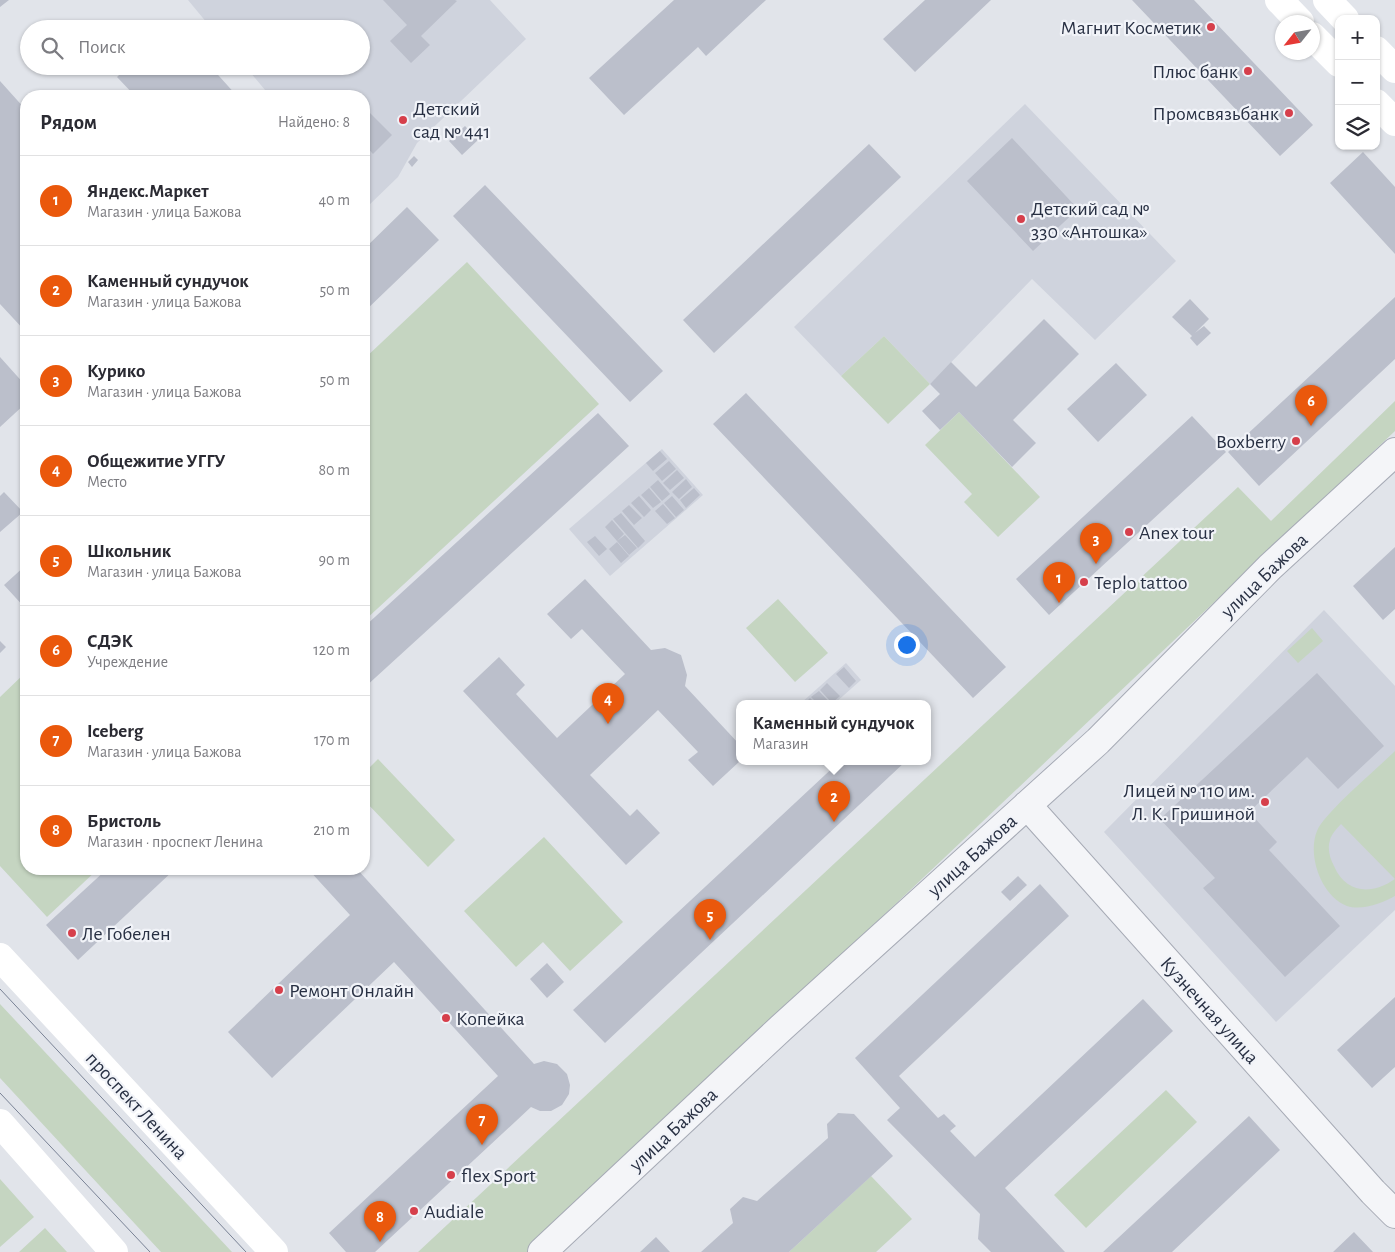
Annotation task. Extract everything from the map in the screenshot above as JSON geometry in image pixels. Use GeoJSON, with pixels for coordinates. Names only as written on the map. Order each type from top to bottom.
{"type":"FeatureCollection","features":[{"type":"Feature","properties":{"kind":"main road"},"geometry":{"type":"LineString","coordinates":[[1279,0],[1293,15]]}},
{"type":"Feature","properties":{"kind":"main road"},"geometry":{"type":"LineString","coordinates":[[1327,0],[1341,15]]}},
{"type":"Feature","properties":{"kind":"main road"},"geometry":{"type":"LineString","coordinates":[[1320,44],[1336,60]]}},
{"type":"Feature","properties":{"kind":"main road"},"geometry":{"type":"LineString","coordinates":[[1380,54],[1395,70]]}},
{"type":"Feature","properties":{"kind":"main road"},"geometry":{"type":"LineString","coordinates":[[1378,105],[1395,122]]}},
{"type":"Feature","properties":{"kind":"main road","name":"проспект Ленина"},"geometry":{"type":"LineString","coordinates":[[0,958],[274,1252]]}},
{"type":"Feature","properties":{"kind":"main road"},"geometry":{"type":"LineString","coordinates":[[0,1123],[114,1252]]}},
{"type":"Feature","properties":{"kind":"street","name":"улица Бажова"},"geometry":{"type":"LineString","coordinates":[[542,1252],[781,1028],[1102,736],[1270,567],[1395,452]]}},
{"type":"Feature","properties":{"kind":"street","name":"Кузнечная улица"},"geometry":{"type":"LineString","coordinates":[[1027,805],[1366,1185],[1395,1214]]}},
{"type":"Feature","properties":{"kind":"shaded area","name":"Детский сад № 441"},"geometry":{"type":"Polygon","coordinates":[[[188,0],[490,0],[526,39],[417,143],[398,177],[370,204],[370,90],[265,90],[252,75],[370,75],[370,20],[205,20],[188,0]]]}},
{"type":"Feature","properties":{"kind":"shaded area","name":"Детский сад № 330 «Антошка»"},"geometry":{"type":"Polygon","coordinates":[[[1025,104],[1176,261],[1095,340],[1032,279],[930,384],[884,336],[841,376],[794,327],[1025,104]]]}},
{"type":"Feature","properties":{"kind":"shaded area"},"geometry":{"type":"Polygon","coordinates":[[[662,449],[703,495],[610,576],[569,529],[662,449]]]}},
{"type":"Feature","properties":{"kind":"shaded area","name":"Лицей № 110 им. Л. К. Гришиной"},"geometry":{"type":"Polygon","coordinates":[[[1324,610],[1395,686],[1395,910],[1276,1022],[1104,832],[1324,610]]]}},
{"type":"Feature","properties":{"kind":"shaded area"},"geometry":{"type":"Polygon","coordinates":[[[846,663],[861,680],[838,700],[804,700],[846,663]]]}},
{"type":"Feature","properties":{"kind":"green space"},"geometry":{"type":"Polygon","coordinates":[[[467,262],[599,404],[370,615],[370,353],[467,262]]]}},
{"type":"Feature","properties":{"kind":"green space"},"geometry":{"type":"Polygon","coordinates":[[[884,336],[930,384],[888,424],[841,376],[884,336]]]}},
{"type":"Feature","properties":{"kind":"green space"},"geometry":{"type":"Polygon","coordinates":[[[1395,401],[1395,431],[528,1252],[418,1252],[1238,487],[1271,521],[1395,401]]]}},
{"type":"Feature","properties":{"kind":"green space"},"geometry":{"type":"Polygon","coordinates":[[[959,412],[1040,497],[998,537],[964,502],[972,494],[925,445],[959,412]]]}},
{"type":"Feature","properties":{"kind":"green space"},"geometry":{"type":"Polygon","coordinates":[[[778,599],[828,653],[795,682],[746,628],[778,599]]]}},
{"type":"Feature","properties":{"kind":"green space"},"geometry":{"type":"Polygon","coordinates":[[[1312,628],[1323,641],[1298,663],[1287,651],[1312,628]]]}},
{"type":"Feature","properties":{"kind":"green space"},"geometry":{"type":"Polygon","coordinates":[[[20,678],[20,875],[92,875],[47,917],[0,866],[0,697],[20,678]]]}},
{"type":"Feature","properties":{"kind":"green space"},"geometry":{"type":"Polygon","coordinates":[[[1395,751],[1395,879],[1395,896],[1366,907],[1347,906],[1330,893],[1318,874],[1314,851],[1317,831],[1330,813],[1395,751]],[[1341,824],[1332,836],[1329,847],[1331,860],[1339,875],[1345,882],[1360,889],[1377,888],[1395,879],[1341,824]]]}},
{"type":"Feature","properties":{"kind":"green space"},"geometry":{"type":"Polygon","coordinates":[[[378,759],[455,840],[428,867],[370,806],[370,767],[378,759]]]}},
{"type":"Feature","properties":{"kind":"green space"},"geometry":{"type":"Polygon","coordinates":[[[544,837],[623,922],[570,971],[543,942],[516,967],[464,911],[544,837]]]}},
{"type":"Feature","properties":{"kind":"green space"},"geometry":{"type":"Polygon","coordinates":[[[0,1004],[232,1252],[161,1252],[0,1078],[0,1004]]]}},
{"type":"Feature","properties":{"kind":"green space"},"geometry":{"type":"Polygon","coordinates":[[[1166,1090],[1197,1122],[1086,1228],[1054,1195],[1166,1090]]]}},
{"type":"Feature","properties":{"kind":"green space"},"geometry":{"type":"Polygon","coordinates":[[[871,1176],[912,1219],[876,1252],[789,1252],[871,1176]]]}},
{"type":"Feature","properties":{"kind":"green space"},"geometry":{"type":"Polygon","coordinates":[[[0,1179],[34,1217],[0,1247],[0,1179]]]}},
{"type":"Feature","properties":{"kind":"green space"},"geometry":{"type":"Polygon","coordinates":[[[45,1228],[67,1252],[19,1252],[45,1228]]]}},
{"type":"Feature","properties":{"kind":"building"},"geometry":{"type":"Polygon","coordinates":[[[0,0],[9,0],[0,7],[0,0]]]}},
{"type":"Feature","properties":{"kind":"building"},"geometry":{"type":"Polygon","coordinates":[[[383,0],[457,1],[421,36],[430,45],[411,63],[390,41],[407,25],[383,0]]]}},
{"type":"Feature","properties":{"kind":"building"},"geometry":{"type":"Polygon","coordinates":[[[674,0],[766,0],[706,56],[698,47],[624,115],[589,78],[674,0]]]}},
{"type":"Feature","properties":{"kind":"building"},"geometry":{"type":"Polygon","coordinates":[[[925,0],[991,0],[915,72],[883,39],[925,0]]]}},
{"type":"Feature","properties":{"kind":"building"},"geometry":{"type":"Polygon","coordinates":[[[1132,0],[1194,0],[1313,125],[1280,156],[1132,0]]]}},
{"type":"Feature","properties":{"kind":"building"},"geometry":{"type":"Polygon","coordinates":[[[119,75],[218,75],[232,90],[129,90],[117,77],[119,75]]]}},
{"type":"Feature","properties":{"kind":"building"},"geometry":{"type":"Polygon","coordinates":[[[0,81],[20,103],[20,326],[0,304],[0,81]]]}},
{"type":"Feature","properties":{"kind":"building"},"geometry":{"type":"Polygon","coordinates":[[[370,113],[392,135],[373,154],[370,151],[370,113]]]}},
{"type":"Feature","properties":{"kind":"building"},"geometry":{"type":"Polygon","coordinates":[[[465,126],[478,140],[462,155],[449,141],[465,126]]]}},
{"type":"Feature","properties":{"kind":"building"},"geometry":{"type":"Polygon","coordinates":[[[1012,138],[1078,209],[1033,251],[967,181],[1012,138]]]}},
{"type":"Feature","properties":{"kind":"building"},"geometry":{"type":"Polygon","coordinates":[[[869,144],[901,177],[714,353],[683,320],[869,144]]]}},
{"type":"Feature","properties":{"kind":"building"},"geometry":{"type":"Polygon","coordinates":[[[1363,152],[1395,187],[1395,254],[1330,183],[1363,152]]]}},
{"type":"Feature","properties":{"kind":"building"},"geometry":{"type":"Polygon","coordinates":[[[414,156],[418,160],[412,167],[408,162],[414,156]]]}},
{"type":"Feature","properties":{"kind":"building"},"geometry":{"type":"Polygon","coordinates":[[[485,185],[663,371],[630,402],[453,216],[485,185]]]}},
{"type":"Feature","properties":{"kind":"building"},"geometry":{"type":"Polygon","coordinates":[[[407,207],[439,240],[370,306],[370,243],[407,207]]]}},
{"type":"Feature","properties":{"kind":"building"},"geometry":{"type":"Polygon","coordinates":[[[1395,297],[1395,359],[1259,486],[1228,452],[1395,297]]]}},
{"type":"Feature","properties":{"kind":"building"},"geometry":{"type":"Polygon","coordinates":[[[1190,299],[1209,319],[1195,333],[1204,326],[1211,333],[1197,346],[1190,338],[1192,336],[1172,317],[1190,299]]]}},
{"type":"Feature","properties":{"kind":"building"},"geometry":{"type":"Polygon","coordinates":[[[1044,319],[1079,354],[1013,420],[1036,443],[1012,467],[959,412],[940,430],[922,411],[940,394],[930,384],[951,362],[976,387],[1044,319]]]}},
{"type":"Feature","properties":{"kind":"building"},"geometry":{"type":"Polygon","coordinates":[[[0,357],[20,379],[20,409],[0,427],[0,357]]]}},
{"type":"Feature","properties":{"kind":"building"},"geometry":{"type":"Polygon","coordinates":[[[1116,363],[1147,395],[1098,442],[1067,409],[1116,363]]]}},
{"type":"Feature","properties":{"kind":"building"},"geometry":{"type":"Polygon","coordinates":[[[746,393],[1006,667],[973,698],[713,424],[746,393]]]}},
{"type":"Feature","properties":{"kind":"building"},"geometry":{"type":"Polygon","coordinates":[[[598,413],[629,446],[370,683],[370,622],[598,413]]]}},
{"type":"Feature","properties":{"kind":"building"},"geometry":{"type":"Polygon","coordinates":[[[1192,416],[1226,452],[1049,615],[1016,579],[1192,416]]]}},
{"type":"Feature","properties":{"kind":"building"},"geometry":{"type":"Polygon","coordinates":[[[660,451],[667,459],[653,471],[646,463],[660,451]]]}},
{"type":"Feature","properties":{"kind":"building"},"geometry":{"type":"Polygon","coordinates":[[[669,461],[676,469],[662,481],[655,473],[669,461]]]}},
{"type":"Feature","properties":{"kind":"building"},"geometry":{"type":"Polygon","coordinates":[[[677,470],[684,478],[670,490],[663,483],[677,470]]]}},
{"type":"Feature","properties":{"kind":"building"},"geometry":{"type":"Polygon","coordinates":[[[686,479],[692,487],[679,499],[672,492],[686,479]]]}},
{"type":"Feature","properties":{"kind":"building"},"geometry":{"type":"Polygon","coordinates":[[[658,480],[670,494],[662,501],[650,487],[658,480]]]}},
{"type":"Feature","properties":{"kind":"building"},"geometry":{"type":"Polygon","coordinates":[[[649,488],[661,502],[653,508],[641,495],[649,488]]]}},
{"type":"Feature","properties":{"kind":"building"},"geometry":{"type":"Polygon","coordinates":[[[694,488],[700,495],[686,508],[680,500],[694,488]]]}},
{"type":"Feature","properties":{"kind":"building"},"geometry":{"type":"Polygon","coordinates":[[[4,492],[20,509],[20,515],[0,532],[0,496],[4,492]]]}},
{"type":"Feature","properties":{"kind":"building"},"geometry":{"type":"Polygon","coordinates":[[[639,496],[651,510],[644,517],[631,503],[639,496]]]}},
{"type":"Feature","properties":{"kind":"building"},"geometry":{"type":"Polygon","coordinates":[[[672,496],[684,510],[676,517],[664,503],[672,496]]]}},
{"type":"Feature","properties":{"kind":"building"},"geometry":{"type":"Polygon","coordinates":[[[663,504],[675,518],[667,524],[655,511],[663,504]]]}},
{"type":"Feature","properties":{"kind":"building"},"geometry":{"type":"Polygon","coordinates":[[[629,505],[642,518],[634,525],[622,511],[629,505]]]}},
{"type":"Feature","properties":{"kind":"building"},"geometry":{"type":"Polygon","coordinates":[[[621,513],[645,541],[638,548],[613,519],[621,513]]]}},
{"type":"Feature","properties":{"kind":"building"},"geometry":{"type":"Polygon","coordinates":[[[612,520],[624,534],[617,541],[605,527],[612,520]]]}},
{"type":"Feature","properties":{"kind":"building"},"geometry":{"type":"Polygon","coordinates":[[[625,535],[637,548],[629,555],[617,541],[625,535]]]}},
{"type":"Feature","properties":{"kind":"building"},"geometry":{"type":"Polygon","coordinates":[[[595,536],[607,549],[599,556],[587,542],[595,536]]]}},
{"type":"Feature","properties":{"kind":"building"},"geometry":{"type":"Polygon","coordinates":[[[617,542],[629,556],[621,563],[609,549],[617,542]]]}},
{"type":"Feature","properties":{"kind":"building"},"geometry":{"type":"Polygon","coordinates":[[[1395,547],[1395,609],[1383,620],[1353,586],[1395,547]]]}},
{"type":"Feature","properties":{"kind":"building"},"geometry":{"type":"Polygon","coordinates":[[[20,570],[20,602],[4,585],[20,570]]]}},
{"type":"Feature","properties":{"kind":"building"},"geometry":{"type":"Polygon","coordinates":[[[585,579],[651,650],[665,648],[681,655],[687,675],[685,686],[736,741],[736,765],[713,786],[688,760],[698,752],[658,710],[590,775],[630,816],[637,809],[660,833],[626,865],[463,691],[499,657],[525,685],[516,694],[557,738],[625,674],[582,629],[571,639],[547,614],[585,579]]]}},
{"type":"Feature","properties":{"kind":"building"},"geometry":{"type":"Polygon","coordinates":[[[0,641],[6,647],[0,653],[0,641]]]}},
{"type":"Feature","properties":{"kind":"building"},"geometry":{"type":"Polygon","coordinates":[[[844,667],[856,681],[849,688],[836,674],[844,667]]]}},
{"type":"Feature","properties":{"kind":"building"},"geometry":{"type":"Polygon","coordinates":[[[1317,673],[1384,746],[1338,789],[1307,757],[1249,812],[1277,842],[1269,850],[1340,926],[1285,977],[1203,888],[1215,878],[1160,819],[1317,673]]]}},
{"type":"Feature","properties":{"kind":"building"},"geometry":{"type":"Polygon","coordinates":[[[827,683],[840,696],[835,700],[829,700],[820,690],[827,683]]]}},
{"type":"Feature","properties":{"kind":"building"},"geometry":{"type":"Polygon","coordinates":[[[819,691],[827,700],[814,700],[811,697],[819,691]]]}},
{"type":"Feature","properties":{"kind":"building"},"geometry":{"type":"Polygon","coordinates":[[[836,765],[902,765],[605,1043],[573,1010],[836,765]]]}},
{"type":"Feature","properties":{"kind":"building"},"geometry":{"type":"Polygon","coordinates":[[[100,875],[169,875],[78,960],[46,925],[100,875]]]}},
{"type":"Feature","properties":{"kind":"building"},"geometry":{"type":"Polygon","coordinates":[[[313,875],[362,875],[534,1064],[544,1061],[557,1064],[567,1074],[570,1085],[569,1094],[562,1105],[551,1111],[540,1111],[531,1107],[375,1252],[346,1252],[329,1233],[498,1076],[394,962],[272,1078],[228,1032],[350,915],[313,875]]]}},
{"type":"Feature","properties":{"kind":"building"},"geometry":{"type":"Polygon","coordinates":[[[1018,876],[1027,885],[1010,901],[1001,892],[1018,876]]]}},
{"type":"Feature","properties":{"kind":"building"},"geometry":{"type":"Polygon","coordinates":[[[1040,884],[1069,916],[899,1076],[938,1118],[944,1114],[956,1126],[950,1131],[975,1157],[1143,999],[1173,1031],[1005,1188],[1065,1252],[991,1252],[978,1239],[980,1214],[887,1120],[900,1108],[855,1058],[1040,884]]]}},
{"type":"Feature","properties":{"kind":"building"},"geometry":{"type":"Polygon","coordinates":[[[547,963],[564,982],[547,998],[530,979],[547,963]]]}},
{"type":"Feature","properties":{"kind":"building"},"geometry":{"type":"Polygon","coordinates":[[[1395,997],[1395,1067],[1372,1088],[1337,1050],[1395,997]]]}},
{"type":"Feature","properties":{"kind":"building"},"geometry":{"type":"Polygon","coordinates":[[[838,1113],[854,1114],[893,1156],[789,1252],[701,1252],[733,1223],[730,1209],[743,1197],[757,1201],[828,1138],[827,1124],[838,1113]]]}},
{"type":"Feature","properties":{"kind":"building"},"geometry":{"type":"Polygon","coordinates":[[[1249,1116],[1280,1150],[1172,1252],[1103,1252],[1249,1116]]]}},
{"type":"Feature","properties":{"kind":"building"},"geometry":{"type":"Polygon","coordinates":[[[1354,1232],[1373,1252],[1333,1252],[1354,1232]]]}},
{"type":"Feature","properties":{"kind":"building"},"geometry":{"type":"Polygon","coordinates":[[[656,1237],[670,1252],[640,1252],[656,1237]]]}},
{"type":"Feature","properties":{"kind":"tram line"},"geometry":{"type":"LineString","coordinates":[[0,989],[246,1252]]}},
{"type":"Feature","properties":{"kind":"tram line"},"geometry":{"type":"LineString","coordinates":[[0,1093],[150,1252]]}},
{"type":"Feature","properties":{"kind":"place","name":"Магнит Косметик"},"geometry":{"type":"Point","coordinates":[1211,27]}},
{"type":"Feature","properties":{"kind":"place","name":"Плюс банк"},"geometry":{"type":"Point","coordinates":[1248,71]}},
{"type":"Feature","properties":{"kind":"place","name":"Промсвязьбанк"},"geometry":{"type":"Point","coordinates":[1289,113]}},
{"type":"Feature","properties":{"kind":"place","name":"Детский сад № 441"},"geometry":{"type":"Point","coordinates":[403,120]}},
{"type":"Feature","properties":{"kind":"place","name":"Детский сад № 330 «Антошка»"},"geometry":{"type":"Point","coordinates":[1021,219]}},
{"type":"Feature","properties":{"kind":"place","name":"СДЭК"},"geometry":{"type":"Point","coordinates":[1311,426]}},
{"type":"Feature","properties":{"kind":"place","name":"Boxberry"},"geometry":{"type":"Point","coordinates":[1296,441]}},
{"type":"Feature","properties":{"kind":"place","name":"Anex tour"},"geometry":{"type":"Point","coordinates":[1129,532]}},
{"type":"Feature","properties":{"kind":"place","name":"Курико"},"geometry":{"type":"Point","coordinates":[1096,564]}},
{"type":"Feature","properties":{"kind":"place","name":"Teplo tattoo"},"geometry":{"type":"Point","coordinates":[1084,582]}},
{"type":"Feature","properties":{"kind":"place","name":"Яндекс.Маркет"},"geometry":{"type":"Point","coordinates":[1059,603]}},
{"type":"Feature","properties":{"kind":"place","name":"Общежитие УГГУ"},"geometry":{"type":"Point","coordinates":[608,724]}},
{"type":"Feature","properties":{"kind":"place","name":"Лицей № 110 им. Л. К. Гришиной"},"geometry":{"type":"Point","coordinates":[1265,802]}},
{"type":"Feature","properties":{"kind":"place","name":"Каменный сундучок"},"geometry":{"type":"Point","coordinates":[834,822]}},
{"type":"Feature","properties":{"kind":"place","name":"Ле Гобелен"},"geometry":{"type":"Point","coordinates":[72,933]}},
{"type":"Feature","properties":{"kind":"place","name":"Школьник"},"geometry":{"type":"Point","coordinates":[710,940]}},
{"type":"Feature","properties":{"kind":"place","name":"Ремонт Онлайн"},"geometry":{"type":"Point","coordinates":[279,990]}},
{"type":"Feature","properties":{"kind":"place","name":"Копейка"},"geometry":{"type":"Point","coordinates":[446,1018]}},
{"type":"Feature","properties":{"kind":"place","name":"Iceberg"},"geometry":{"type":"Point","coordinates":[482,1145]}},
{"type":"Feature","properties":{"kind":"place","name":"flex Sport"},"geometry":{"type":"Point","coordinates":[451,1175]}},
{"type":"Feature","properties":{"kind":"place","name":"Audiale"},"geometry":{"type":"Point","coordinates":[414,1211]}},
{"type":"Feature","properties":{"kind":"place","name":"Бристоль"},"geometry":{"type":"Point","coordinates":[380,1242]}}]}
